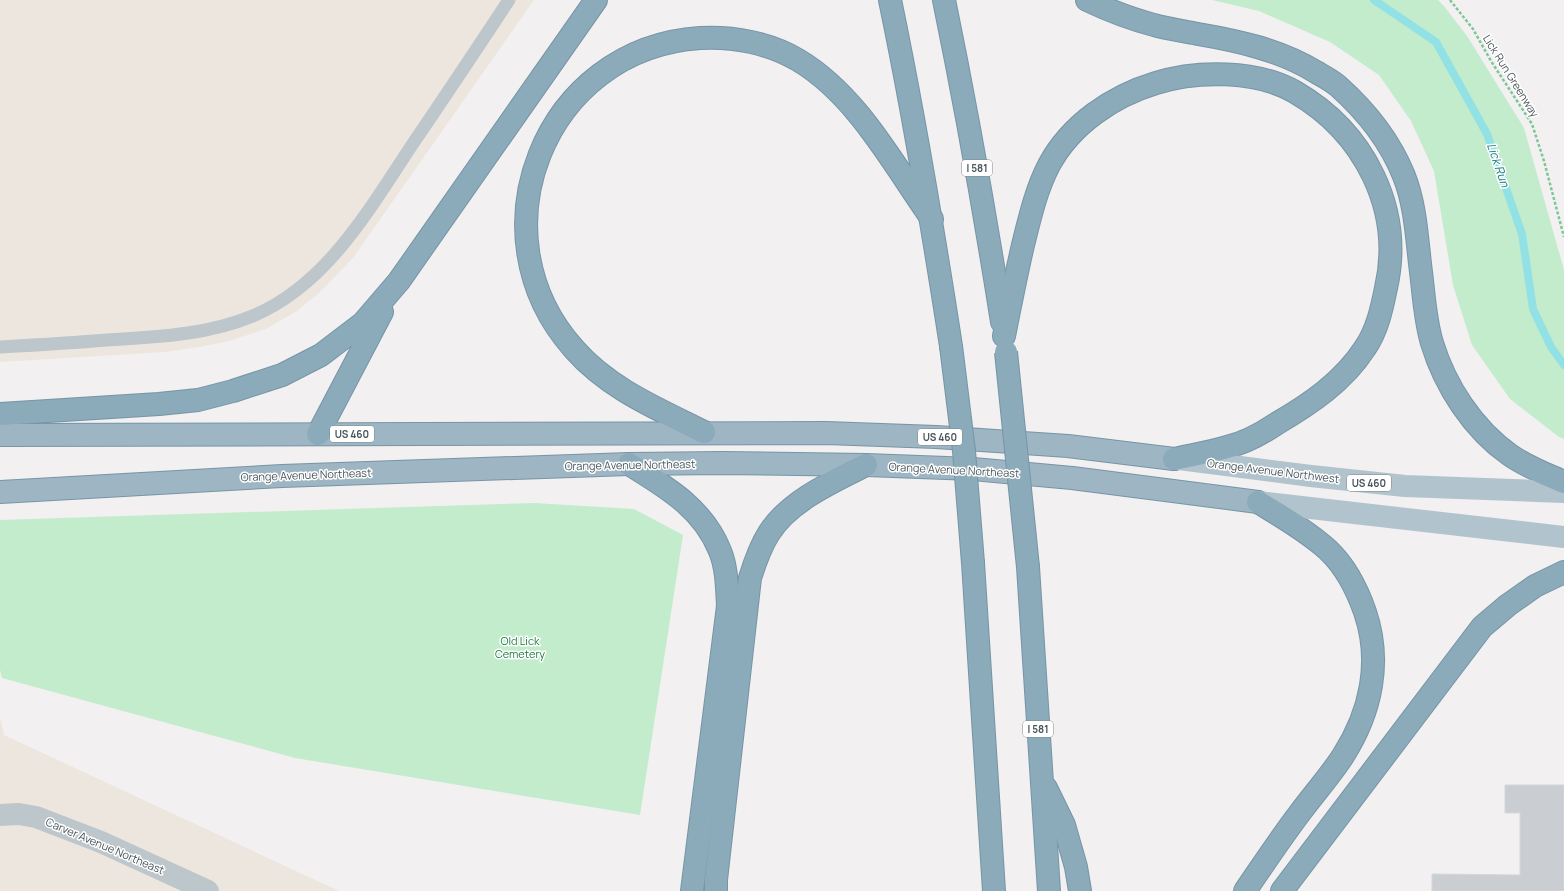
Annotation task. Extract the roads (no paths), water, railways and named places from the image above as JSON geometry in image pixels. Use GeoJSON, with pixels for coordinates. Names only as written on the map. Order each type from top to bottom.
{"type":"FeatureCollection","features":[{"type":"Feature","properties":{"kind":"highway"},"geometry":{"type":"LineString","coordinates":[[0,414],[159,404],[198,400],[233,391],[282,375],[321,355],[363,323],[399,281],[596,0]]}},
{"type":"Feature","properties":{"kind":"highway"},"geometry":{"type":"LineString","coordinates":[[890,0],[910,93],[932,219],[951,346],[964,451],[973,563],[994,891]]}},
{"type":"Feature","properties":{"kind":"highway","name":"I 581"},"geometry":{"type":"LineString","coordinates":[[944,0],[985,214],[1005,344],[1028,567],[1049,891]]}},
{"type":"Feature","properties":{"kind":"highway"},"geometry":{"type":"LineString","coordinates":[[1087,0],[1108,10],[1154,26],[1264,48],[1298,61],[1336,84],[1365,112],[1391,149],[1404,177],[1413,213],[1425,307],[1432,343],[1448,383],[1468,413],[1487,436],[1511,455],[1538,471],[1564,482]]}},
{"type":"Feature","properties":{"kind":"highway"},"geometry":{"type":"LineString","coordinates":[[704,432],[619,388],[594,369],[573,349],[556,326],[542,301],[533,273],[526,237],[526,202],[533,171],[542,146],[560,116],[578,94],[604,71],[628,57],[660,45],[686,39],[714,37],[740,39],[773,48],[798,60],[825,80],[844,99],[878,139],[932,219]]}},
{"type":"Feature","properties":{"kind":"highway"},"geometry":{"type":"LineString","coordinates":[[1005,344],[1028,223],[1041,183],[1050,164],[1069,137],[1094,114],[1109,104],[1142,87],[1171,78],[1203,74],[1232,74],[1263,80],[1294,92],[1326,114],[1354,142],[1372,170],[1382,195],[1388,221],[1391,254],[1389,276],[1381,312],[1366,347],[1344,375],[1312,403],[1264,432],[1229,447],[1174,459]]}},
{"type":"Feature","properties":{"kind":"highway"},"geometry":{"type":"LineString","coordinates":[[318,434],[399,281]]}},
{"type":"Feature","properties":{"kind":"highway","name":"US 460"},"geometry":{"type":"LineString","coordinates":[[0,435],[704,432],[826,433],[936,437],[1068,446],[1174,459]]}},
{"type":"Feature","properties":{"kind":"highway","name":"Orange Avenue Northeast"},"geometry":{"type":"LineString","coordinates":[[0,492],[282,476],[629,464],[722,463],[866,465],[973,469],[1072,478],[1258,502]]}},
{"type":"Feature","properties":{"kind":"highway"},"geometry":{"type":"LineString","coordinates":[[629,464],[675,493],[710,530],[720,552],[726,577],[728,606],[692,891]]}},
{"type":"Feature","properties":{"kind":"highway"},"geometry":{"type":"LineString","coordinates":[[716,891],[750,578],[758,553],[770,531],[786,514],[802,501],[829,484],[866,465]]}},
{"type":"Feature","properties":{"kind":"highway"},"geometry":{"type":"LineString","coordinates":[[1245,891],[1278,842],[1343,756],[1361,720],[1371,690],[1374,660],[1371,630],[1360,596],[1346,571],[1323,546],[1258,502]]}},
{"type":"Feature","properties":{"kind":"highway"},"geometry":{"type":"LineString","coordinates":[[1282,891],[1482,627],[1508,605],[1530,590],[1564,572]]}},
{"type":"Feature","properties":{"kind":"highway"},"geometry":{"type":"LineString","coordinates":[[1041,777],[1064,825],[1076,867],[1080,891]]}},
{"type":"Feature","properties":{"kind":"highway"},"geometry":{"type":"LineString","coordinates":[[981,891],[992,860]]}},
{"type":"Feature","properties":{"kind":"main road","name":"Orange Avenue Northwest"},"geometry":{"type":"LineString","coordinates":[[1174,459],[1405,486],[1564,492]]}},
{"type":"Feature","properties":{"kind":"main road"},"geometry":{"type":"LineString","coordinates":[[1258,502],[1564,537]]}},
{"type":"Feature","properties":{"kind":"street","name":"Carver Avenue Northeast"},"geometry":{"type":"LineString","coordinates":[[0,815],[20,814],[36,817],[101,842],[208,891]]}},
{"type":"Feature","properties":{"kind":"lane"},"geometry":{"type":"LineString","coordinates":[[0,347],[170,336],[219,327],[255,314],[282,300],[313,276],[339,249],[367,211],[510,0]]}},
{"type":"Feature","properties":{"kind":"waterway","name":"Lick Run"},"geometry":{"type":"LineString","coordinates":[[1374,0],[1436,42],[1487,134],[1522,234],[1533,309],[1551,347],[1564,365]]}},
{"type":"Feature","properties":{"kind":"park label","name":"Old Lick Cemetery"},"geometry":{"type":"Point","coordinates":[520,647]}}]}
